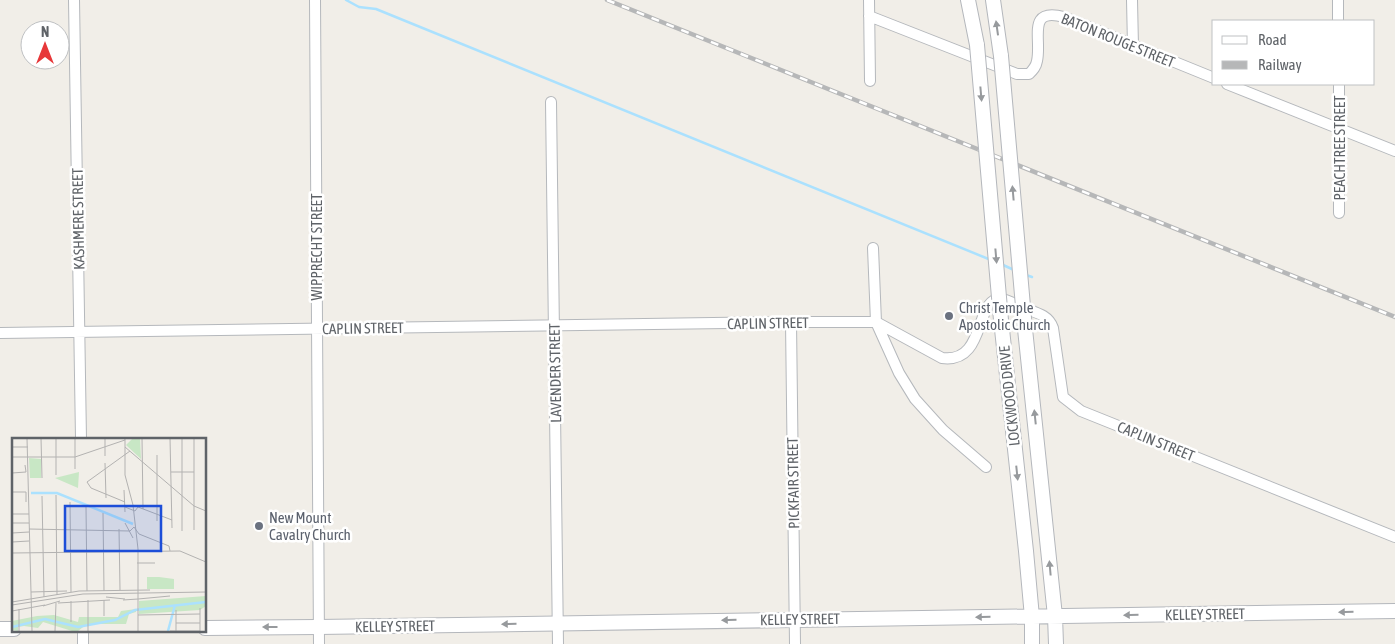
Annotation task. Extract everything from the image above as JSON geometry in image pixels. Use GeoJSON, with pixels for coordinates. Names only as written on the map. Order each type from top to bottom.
{"type":"FeatureCollection","features":[{"type":"Feature","properties":{"kind":"main road","name":"LOCKWOOD DRIVE"},"geometry":{"type":"LineString","coordinates":[[968,0],[976,45],[1001,320],[1026,551],[1032,616],[1032,644]]}},
{"type":"Feature","properties":{"kind":"main road","name":"LOCKWOOD DRIVE"},"geometry":{"type":"LineString","coordinates":[[993,0],[1001,56],[1025,329],[1055,616],[1056,644]]}},
{"type":"Feature","properties":{"kind":"main road","name":"KELLEY STREET"},"geometry":{"type":"LineString","coordinates":[[206,628],[1395,611]]}},
{"type":"Feature","properties":{"kind":"street","name":"KASHMERE STREET"},"geometry":{"type":"LineString","coordinates":[[74,0],[81,438]]}},
{"type":"Feature","properties":{"kind":"street","name":"WIPPRECHT STREET"},"geometry":{"type":"LineString","coordinates":[[314,0],[318,644]]}},
{"type":"Feature","properties":{"kind":"street"},"geometry":{"type":"LineString","coordinates":[[869,0],[870,81]]}},
{"type":"Feature","properties":{"kind":"street"},"geometry":{"type":"LineString","coordinates":[[1132,0],[1133,46]]}},
{"type":"Feature","properties":{"kind":"street"},"geometry":{"type":"LineString","coordinates":[[1338,0],[1338,20]]}},
{"type":"Feature","properties":{"kind":"street","name":"BATON ROUGE STREET"},"geometry":{"type":"LineString","coordinates":[[869,16],[1018,74],[1030,74],[1038,59],[1038,26],[1041,19],[1048,15],[1055,15],[1212,77]]}},
{"type":"Feature","properties":{"kind":"street"},"geometry":{"type":"LineString","coordinates":[[1230,85],[1395,151]]}},
{"type":"Feature","properties":{"kind":"street","name":"PEACHTREE STREET"},"geometry":{"type":"LineString","coordinates":[[1339,85],[1339,213]]}},
{"type":"Feature","properties":{"kind":"street","name":"LAVENDER STREET"},"geometry":{"type":"LineString","coordinates":[[551,102],[558,644]]}},
{"type":"Feature","properties":{"kind":"street"},"geometry":{"type":"LineString","coordinates":[[873,248],[876,322],[899,373],[916,399],[943,430],[986,467]]}},
{"type":"Feature","properties":{"kind":"street","name":"CAPLIN STREET"},"geometry":{"type":"LineString","coordinates":[[0,333],[876,322],[942,358],[948,359],[960,357],[970,349],[991,303],[1003,299],[1043,316],[1050,321],[1053,328],[1063,397],[1080,410],[1395,538]]}},
{"type":"Feature","properties":{"kind":"street","name":"PICKFAIR STREET"},"geometry":{"type":"LineString","coordinates":[[791,322],[796,644]]}},
{"type":"Feature","properties":{"kind":"waterway"},"geometry":{"type":"LineString","coordinates":[[346,0],[359,7],[376,9],[991,260]]}},
{"type":"Feature","properties":{"kind":"waterway"},"geometry":{"type":"LineString","coordinates":[[1001,264],[1014,270]]}},
{"type":"Feature","properties":{"kind":"waterway"},"geometry":{"type":"LineString","coordinates":[[1026,275],[1032,277]]}},
{"type":"Feature","properties":{"kind":"railway"},"geometry":{"type":"LineString","coordinates":[[607,0],[1395,317]]}},
{"type":"Feature","properties":{"kind":"place","name":"Christ Temple Apostolic Church"},"geometry":{"type":"Point","coordinates":[949,316]}},
{"type":"Feature","properties":{"kind":"place","name":"New Mount Cavalry Church"},"geometry":{"type":"Point","coordinates":[259,526]}}]}
